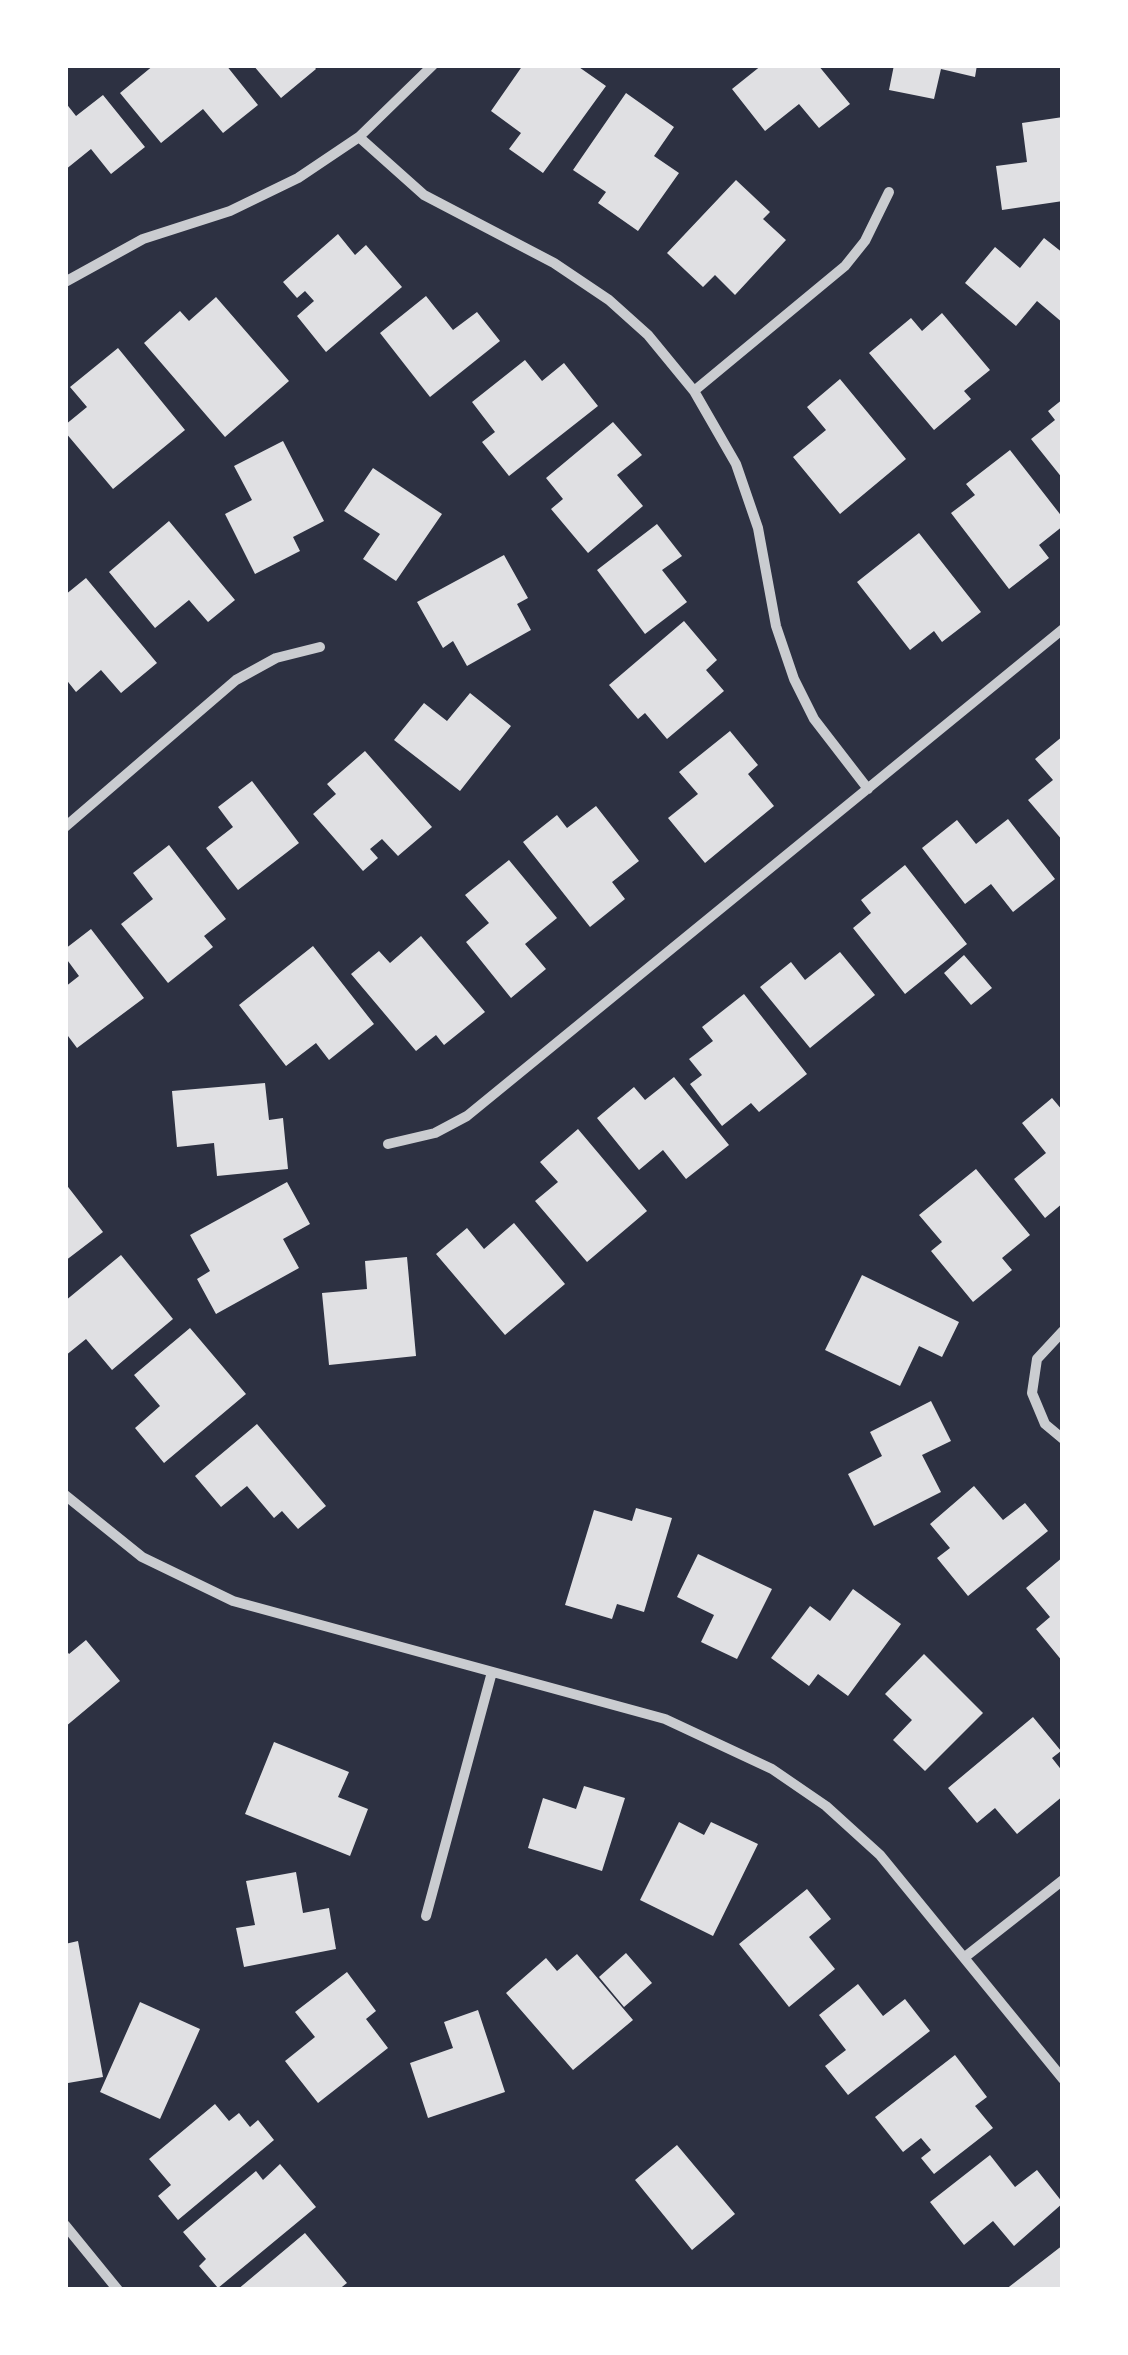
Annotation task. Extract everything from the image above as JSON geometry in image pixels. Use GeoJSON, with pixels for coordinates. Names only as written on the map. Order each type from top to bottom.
{"type":"FeatureCollection","features":[{"type":"Feature","properties":{"kind":"street"},"geometry":{"type":"LineString","coordinates":[[65,282],[142,239],[230,210],[298,178],[359,137],[432,65]]}},
{"type":"Feature","properties":{"kind":"street"},"geometry":{"type":"LineString","coordinates":[[359,137],[424,195],[554,262],[609,300],[648,335],[694,391],[736,464],[758,528],[776,626],[794,679],[814,720],[868,789]]}},
{"type":"Feature","properties":{"kind":"street"},"geometry":{"type":"LineString","coordinates":[[694,391],[845,266],[865,241],[889,192]]}},
{"type":"Feature","properties":{"kind":"street"},"geometry":{"type":"LineString","coordinates":[[388,1144],[435,1132],[467,1116],[1063,629]]}},
{"type":"Feature","properties":{"kind":"street"},"geometry":{"type":"LineString","coordinates":[[65,827],[236,680],[276,658],[320,647]]}},
{"type":"Feature","properties":{"kind":"street"},"geometry":{"type":"LineString","coordinates":[[1063,1331],[1037,1358],[1032,1375],[1036,1410],[1063,1439]]}},
{"type":"Feature","properties":{"kind":"street"},"geometry":{"type":"LineString","coordinates":[[65,1495],[142,1557],[190,1584],[233,1601],[664,1720],[772,1769],[826,1806],[880,1855],[1063,2080]]}},
{"type":"Feature","properties":{"kind":"street"},"geometry":{"type":"LineString","coordinates":[[426,1916],[492,1672]]}},
{"type":"Feature","properties":{"kind":"street"},"geometry":{"type":"LineString","coordinates":[[965,1957],[1063,1880]]}},
{"type":"Feature","properties":{"kind":"street"},"geometry":{"type":"LineString","coordinates":[[65,2225],[118,2290]]}},
{"type":"Feature","properties":{"kind":"building"},"geometry":{"type":"Polygon","coordinates":[[[154,65],[226,65],[258,105],[223,133],[203,109],[161,143],[120,93],[154,65]]]}},
{"type":"Feature","properties":{"kind":"building"},"geometry":{"type":"Polygon","coordinates":[[[253,65],[313,65],[316,69],[281,98],[253,65]]]}},
{"type":"Feature","properties":{"kind":"building"},"geometry":{"type":"Polygon","coordinates":[[[523,65],[576,65],[606,86],[543,173],[509,149],[521,133],[491,111],[523,65]]]}},
{"type":"Feature","properties":{"kind":"building"},"geometry":{"type":"Polygon","coordinates":[[[762,65],[818,65],[850,104],[819,128],[799,104],[765,131],[732,89],[762,65]]]}},
{"type":"Feature","properties":{"kind":"building"},"geometry":{"type":"Polygon","coordinates":[[[894,65],[977,65],[975,77],[941,69],[934,99],[889,90],[894,65]]]}},
{"type":"Feature","properties":{"kind":"building"},"geometry":{"type":"Polygon","coordinates":[[[626,93],[674,127],[654,156],[679,173],[638,231],[598,203],[606,192],[573,170],[626,93]]]}},
{"type":"Feature","properties":{"kind":"building"},"geometry":{"type":"Polygon","coordinates":[[[103,95],[145,147],[111,174],[91,149],[65,170],[65,102],[76,116],[103,95]]]}},
{"type":"Feature","properties":{"kind":"building"},"geometry":{"type":"Polygon","coordinates":[[[1063,117],[1063,201],[1002,210],[996,166],[1027,162],[1022,123],[1063,117]]]}},
{"type":"Feature","properties":{"kind":"building"},"geometry":{"type":"Polygon","coordinates":[[[736,180],[770,212],[763,219],[786,240],[735,295],[715,275],[703,287],[667,253],[736,180]]]}},
{"type":"Feature","properties":{"kind":"building"},"geometry":{"type":"Polygon","coordinates":[[[338,234],[355,255],[366,245],[402,287],[326,352],[297,316],[314,301],[305,291],[297,298],[283,282],[338,234]]]}},
{"type":"Feature","properties":{"kind":"building"},"geometry":{"type":"Polygon","coordinates":[[[1044,238],[1063,253],[1063,323],[1037,301],[1016,326],[965,283],[995,247],[1020,268],[1044,238]]]}},
{"type":"Feature","properties":{"kind":"building"},"geometry":{"type":"Polygon","coordinates":[[[426,296],[453,330],[477,312],[500,341],[430,397],[380,333],[426,296]]]}},
{"type":"Feature","properties":{"kind":"building"},"geometry":{"type":"Polygon","coordinates":[[[216,297],[289,381],[225,437],[144,343],[180,311],[189,321],[216,297]]]}},
{"type":"Feature","properties":{"kind":"building"},"geometry":{"type":"Polygon","coordinates":[[[942,313],[990,370],[964,391],[971,399],[934,430],[869,353],[911,318],[922,331],[942,313]]]}},
{"type":"Feature","properties":{"kind":"building"},"geometry":{"type":"Polygon","coordinates":[[[118,348],[185,430],[113,489],[65,432],[65,425],[87,407],[70,387],[118,348]]]}},
{"type":"Feature","properties":{"kind":"building"},"geometry":{"type":"Polygon","coordinates":[[[525,360],[542,381],[564,363],[598,406],[509,476],[482,442],[495,432],[472,402],[525,360]]]}},
{"type":"Feature","properties":{"kind":"building"},"geometry":{"type":"Polygon","coordinates":[[[840,379],[906,459],[840,514],[793,457],[826,430],[807,407],[840,379]]]}},
{"type":"Feature","properties":{"kind":"building"},"geometry":{"type":"Polygon","coordinates":[[[1063,399],[1063,479],[1031,439],[1055,420],[1048,411],[1063,399]]]}},
{"type":"Feature","properties":{"kind":"building"},"geometry":{"type":"Polygon","coordinates":[[[613,422],[642,455],[617,475],[643,506],[588,553],[551,509],[563,499],[546,478],[613,422]]]}},
{"type":"Feature","properties":{"kind":"building"},"geometry":{"type":"Polygon","coordinates":[[[283,441],[324,521],[293,537],[300,551],[255,574],[225,514],[252,500],[234,466],[283,441]]]}},
{"type":"Feature","properties":{"kind":"building"},"geometry":{"type":"Polygon","coordinates":[[[1010,450],[1063,518],[1063,526],[1039,545],[1049,558],[1009,589],[951,513],[975,495],[966,484],[1010,450]]]}},
{"type":"Feature","properties":{"kind":"building"},"geometry":{"type":"Polygon","coordinates":[[[373,468],[442,514],[396,581],[363,559],[380,534],[344,511],[373,468]]]}},
{"type":"Feature","properties":{"kind":"building"},"geometry":{"type":"Polygon","coordinates":[[[169,521],[235,600],[208,622],[189,600],[155,628],[109,572],[169,521]]]}},
{"type":"Feature","properties":{"kind":"building"},"geometry":{"type":"Polygon","coordinates":[[[657,524],[682,556],[662,570],[687,602],[645,634],[597,570],[657,524]]]}},
{"type":"Feature","properties":{"kind":"building"},"geometry":{"type":"Polygon","coordinates":[[[919,533],[981,612],[942,642],[934,631],[910,650],[857,582],[919,533]]]}},
{"type":"Feature","properties":{"kind":"building"},"geometry":{"type":"Polygon","coordinates":[[[504,555],[528,598],[517,604],[531,630],[467,666],[453,641],[443,648],[417,602],[504,555]]]}},
{"type":"Feature","properties":{"kind":"building"},"geometry":{"type":"Polygon","coordinates":[[[86,578],[157,663],[121,693],[101,670],[76,692],[65,678],[65,595],[86,578]]]}},
{"type":"Feature","properties":{"kind":"building"},"geometry":{"type":"Polygon","coordinates":[[[684,621],[717,660],[706,670],[724,691],[667,739],[645,713],[638,719],[609,685],[684,621]]]}},
{"type":"Feature","properties":{"kind":"building"},"geometry":{"type":"Polygon","coordinates":[[[470,693],[511,726],[460,791],[394,740],[424,703],[447,721],[470,693]]]}},
{"type":"Feature","properties":{"kind":"building"},"geometry":{"type":"Polygon","coordinates":[[[730,731],[758,765],[748,774],[774,806],[705,863],[668,818],[698,794],[679,772],[730,731]]]}},
{"type":"Feature","properties":{"kind":"building"},"geometry":{"type":"Polygon","coordinates":[[[1063,736],[1063,841],[1028,800],[1053,780],[1035,759],[1063,736]]]}},
{"type":"Feature","properties":{"kind":"building"},"geometry":{"type":"Polygon","coordinates":[[[365,751],[432,827],[398,856],[382,839],[370,849],[378,858],[363,871],[313,814],[336,794],[327,784],[365,751]]]}},
{"type":"Feature","properties":{"kind":"building"},"geometry":{"type":"Polygon","coordinates":[[[252,781],[299,843],[238,890],[206,848],[233,827],[218,807],[252,781]]]}},
{"type":"Feature","properties":{"kind":"building"},"geometry":{"type":"Polygon","coordinates":[[[596,806],[639,861],[612,882],[625,899],[590,927],[523,842],[557,815],[567,828],[596,806]]]}},
{"type":"Feature","properties":{"kind":"building"},"geometry":{"type":"Polygon","coordinates":[[[1008,819],[1055,879],[1013,912],[991,884],[965,904],[922,848],[957,820],[976,844],[1008,819]]]}},
{"type":"Feature","properties":{"kind":"building"},"geometry":{"type":"Polygon","coordinates":[[[169,845],[226,919],[204,936],[213,947],[168,983],[121,924],[153,899],[133,873],[169,845]]]}},
{"type":"Feature","properties":{"kind":"building"},"geometry":{"type":"Polygon","coordinates":[[[509,860],[557,918],[525,944],[546,969],[511,998],[466,942],[489,923],[465,895],[509,860]]]}},
{"type":"Feature","properties":{"kind":"building"},"geometry":{"type":"Polygon","coordinates":[[[905,865],[967,944],[905,994],[853,928],[871,913],[861,900],[905,865]]]}},
{"type":"Feature","properties":{"kind":"building"},"geometry":{"type":"Polygon","coordinates":[[[91,929],[144,998],[77,1048],[65,1032],[65,987],[79,976],[65,957],[65,949],[91,929]]]}},
{"type":"Feature","properties":{"kind":"building"},"geometry":{"type":"Polygon","coordinates":[[[421,936],[485,1012],[444,1045],[436,1035],[416,1051],[351,974],[379,951],[390,963],[421,936]]]}},
{"type":"Feature","properties":{"kind":"building"},"geometry":{"type":"Polygon","coordinates":[[[313,946],[374,1024],[329,1060],[316,1043],[286,1066],[239,1005],[313,946]]]}},
{"type":"Feature","properties":{"kind":"building"},"geometry":{"type":"Polygon","coordinates":[[[840,952],[875,995],[810,1048],[760,987],[791,962],[805,980],[840,952]]]}},
{"type":"Feature","properties":{"kind":"building"},"geometry":{"type":"Polygon","coordinates":[[[964,955],[992,988],[971,1005],[944,973],[964,955]]]}},
{"type":"Feature","properties":{"kind":"building"},"geometry":{"type":"Polygon","coordinates":[[[744,994],[807,1074],[759,1112],[751,1103],[722,1126],[690,1084],[702,1075],[689,1059],[713,1041],[702,1027],[744,994]]]}},
{"type":"Feature","properties":{"kind":"building"},"geometry":{"type":"Polygon","coordinates":[[[674,1077],[729,1145],[686,1179],[663,1150],[639,1170],[597,1118],[634,1087],[645,1100],[674,1077]]]}},
{"type":"Feature","properties":{"kind":"building"},"geometry":{"type":"Polygon","coordinates":[[[265,1083],[269,1120],[283,1118],[288,1169],[217,1176],[214,1143],[177,1147],[172,1091],[265,1083]]]}},
{"type":"Feature","properties":{"kind":"building"},"geometry":{"type":"Polygon","coordinates":[[[1052,1098],[1063,1111],[1063,1203],[1045,1218],[1014,1179],[1046,1153],[1022,1123],[1052,1098]]]}},
{"type":"Feature","properties":{"kind":"building"},"geometry":{"type":"Polygon","coordinates":[[[578,1129],[647,1211],[587,1262],[535,1201],[558,1182],[540,1162],[578,1129]]]}},
{"type":"Feature","properties":{"kind":"building"},"geometry":{"type":"Polygon","coordinates":[[[976,1169],[1030,1235],[1002,1258],[1012,1270],[973,1302],[931,1251],[942,1242],[919,1215],[976,1169]]]}},
{"type":"Feature","properties":{"kind":"building"},"geometry":{"type":"Polygon","coordinates":[[[287,1182],[310,1224],[283,1239],[299,1268],[216,1314],[197,1279],[210,1271],[190,1235],[287,1182]]]}},
{"type":"Feature","properties":{"kind":"building"},"geometry":{"type":"Polygon","coordinates":[[[65,1183],[103,1232],[65,1261],[65,1183]]]}},
{"type":"Feature","properties":{"kind":"building"},"geometry":{"type":"Polygon","coordinates":[[[514,1223],[565,1284],[505,1335],[436,1254],[467,1228],[484,1249],[514,1223]]]}},
{"type":"Feature","properties":{"kind":"building"},"geometry":{"type":"Polygon","coordinates":[[[121,1255],[173,1319],[112,1370],[86,1339],[65,1356],[65,1301],[121,1255]]]}},
{"type":"Feature","properties":{"kind":"building"},"geometry":{"type":"Polygon","coordinates":[[[407,1257],[416,1356],[329,1365],[322,1293],[367,1289],[365,1261],[407,1257]]]}},
{"type":"Feature","properties":{"kind":"building"},"geometry":{"type":"Polygon","coordinates":[[[862,1275],[959,1322],[942,1357],[919,1346],[900,1386],[825,1350],[862,1275]]]}},
{"type":"Feature","properties":{"kind":"building"},"geometry":{"type":"Polygon","coordinates":[[[190,1328],[246,1394],[164,1463],[135,1428],[160,1406],[134,1375],[190,1328]]]}},
{"type":"Feature","properties":{"kind":"building"},"geometry":{"type":"Polygon","coordinates":[[[931,1401],[951,1441],[922,1455],[941,1492],[874,1526],[848,1474],[882,1456],[870,1432],[931,1401]]]}},
{"type":"Feature","properties":{"kind":"building"},"geometry":{"type":"Polygon","coordinates":[[[257,1424],[326,1506],[298,1529],[282,1511],[274,1518],[247,1486],[221,1507],[195,1476],[257,1424]]]}},
{"type":"Feature","properties":{"kind":"building"},"geometry":{"type":"Polygon","coordinates":[[[974,1486],[1003,1520],[1025,1503],[1048,1531],[968,1596],[937,1558],[950,1548],[930,1524],[974,1486]]]}},
{"type":"Feature","properties":{"kind":"building"},"geometry":{"type":"Polygon","coordinates":[[[636,1508],[672,1518],[644,1612],[617,1604],[612,1619],[565,1605],[594,1510],[632,1521],[636,1508]]]}},
{"type":"Feature","properties":{"kind":"building"},"geometry":{"type":"Polygon","coordinates":[[[698,1554],[772,1589],[737,1659],[701,1642],[714,1615],[677,1597],[698,1554]]]}},
{"type":"Feature","properties":{"kind":"building"},"geometry":{"type":"Polygon","coordinates":[[[1063,1557],[1063,1662],[1036,1629],[1050,1617],[1026,1588],[1063,1557]]]}},
{"type":"Feature","properties":{"kind":"building"},"geometry":{"type":"Polygon","coordinates":[[[853,1589],[901,1624],[848,1696],[818,1674],[809,1686],[771,1658],[810,1606],[830,1621],[853,1589]]]}},
{"type":"Feature","properties":{"kind":"building"},"geometry":{"type":"Polygon","coordinates":[[[86,1640],[120,1681],[65,1727],[65,1649],[69,1654],[86,1640]]]}},
{"type":"Feature","properties":{"kind":"building"},"geometry":{"type":"Polygon","coordinates":[[[924,1654],[983,1713],[925,1771],[893,1740],[912,1720],[885,1694],[924,1654]]]}},
{"type":"Feature","properties":{"kind":"building"},"geometry":{"type":"Polygon","coordinates":[[[1033,1717],[1061,1751],[1052,1758],[1063,1772],[1063,1796],[1017,1834],[995,1808],[977,1823],[948,1788],[1033,1717]]]}},
{"type":"Feature","properties":{"kind":"building"},"geometry":{"type":"Polygon","coordinates":[[[274,1742],[349,1772],[338,1797],[368,1809],[350,1856],[245,1814],[274,1742]]]}},
{"type":"Feature","properties":{"kind":"building"},"geometry":{"type":"Polygon","coordinates":[[[584,1786],[625,1798],[602,1871],[528,1848],[543,1798],[576,1809],[584,1786]]]}},
{"type":"Feature","properties":{"kind":"building"},"geometry":{"type":"Polygon","coordinates":[[[679,1822],[704,1835],[711,1822],[758,1844],[713,1936],[640,1900],[679,1822]]]}},
{"type":"Feature","properties":{"kind":"building"},"geometry":{"type":"Polygon","coordinates":[[[296,1872],[303,1913],[329,1908],[336,1949],[244,1967],[236,1928],[255,1925],[246,1881],[296,1872]]]}},
{"type":"Feature","properties":{"kind":"building"},"geometry":{"type":"Polygon","coordinates":[[[807,1889],[831,1919],[809,1937],[835,1969],[789,2007],[739,1944],[807,1889]]]}},
{"type":"Feature","properties":{"kind":"building"},"geometry":{"type":"Polygon","coordinates":[[[78,1941],[103,2077],[68,2083],[65,1944],[78,1941]]]}},
{"type":"Feature","properties":{"kind":"building"},"geometry":{"type":"Polygon","coordinates":[[[626,1953],[652,1983],[624,2007],[599,1977],[626,1953]]]}},
{"type":"Feature","properties":{"kind":"building"},"geometry":{"type":"Polygon","coordinates":[[[577,1954],[633,2020],[573,2070],[506,1993],[546,1958],[557,1971],[577,1954]]]}},
{"type":"Feature","properties":{"kind":"building"},"geometry":{"type":"Polygon","coordinates":[[[347,1972],[376,2011],[366,2019],[388,2048],[318,2103],[285,2061],[315,2037],[295,2012],[347,1972]]]}},
{"type":"Feature","properties":{"kind":"building"},"geometry":{"type":"Polygon","coordinates":[[[858,1984],[883,2016],[905,1999],[930,2031],[848,2095],[825,2066],[846,2050],[819,2015],[858,1984]]]}},
{"type":"Feature","properties":{"kind":"building"},"geometry":{"type":"Polygon","coordinates":[[[140,2002],[200,2029],[160,2119],[100,2092],[140,2002]]]}},
{"type":"Feature","properties":{"kind":"building"},"geometry":{"type":"Polygon","coordinates":[[[478,2010],[505,2092],[428,2118],[410,2063],[453,2048],[444,2022],[478,2010]]]}},
{"type":"Feature","properties":{"kind":"building"},"geometry":{"type":"Polygon","coordinates":[[[955,2055],[987,2097],[975,2106],[993,2128],[934,2174],[921,2158],[931,2150],[921,2138],[903,2152],[875,2117],[955,2055]]]}},
{"type":"Feature","properties":{"kind":"building"},"geometry":{"type":"Polygon","coordinates":[[[215,2104],[229,2121],[239,2113],[250,2127],[258,2120],[274,2140],[178,2220],[158,2196],[171,2185],[149,2159],[215,2104]]]}},
{"type":"Feature","properties":{"kind":"building"},"geometry":{"type":"Polygon","coordinates":[[[677,2145],[735,2214],[692,2250],[635,2180],[677,2145]]]}},
{"type":"Feature","properties":{"kind":"building"},"geometry":{"type":"Polygon","coordinates":[[[990,2155],[1015,2187],[1037,2170],[1063,2203],[1014,2246],[993,2221],[964,2245],[930,2202],[990,2155]]]}},
{"type":"Feature","properties":{"kind":"building"},"geometry":{"type":"Polygon","coordinates":[[[280,2164],[316,2207],[218,2288],[199,2266],[206,2259],[183,2232],[256,2171],[263,2180],[280,2164]]]}},
{"type":"Feature","properties":{"kind":"building"},"geometry":{"type":"Polygon","coordinates":[[[305,2233],[347,2283],[338,2290],[237,2290],[305,2233]]]}},
{"type":"Feature","properties":{"kind":"building"},"geometry":{"type":"Polygon","coordinates":[[[1063,2245],[1063,2290],[1005,2290],[1063,2245]]]}}]}
